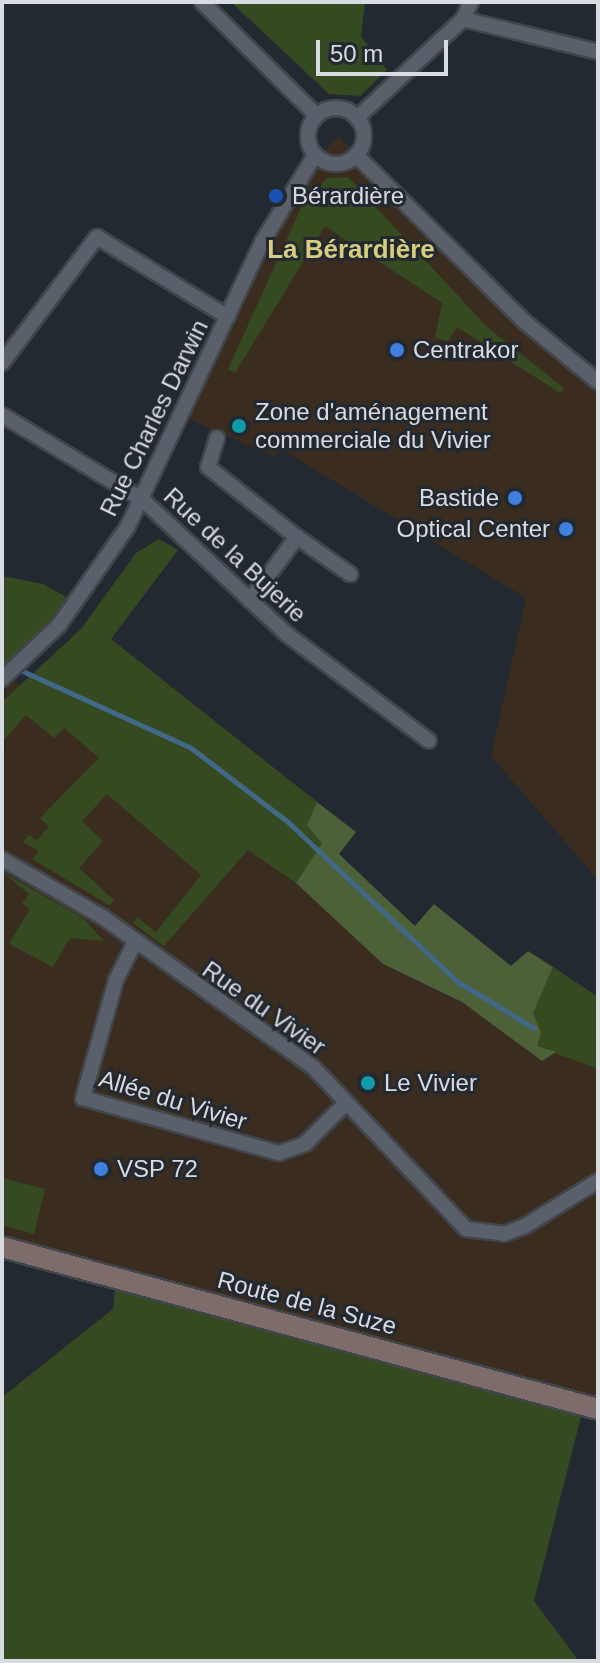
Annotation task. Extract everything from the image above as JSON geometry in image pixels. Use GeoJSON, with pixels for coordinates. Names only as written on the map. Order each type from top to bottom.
{"type":"FeatureCollection","features":[{"type":"Feature","properties":{"kind":"main road","name":"Route de la Suze"},"geometry":{"type":"LineString","coordinates":[[2,1247],[598,1409]]}},
{"type":"Feature","properties":{"kind":"street"},"geometry":{"type":"LineString","coordinates":[[202,2],[316,115]]}},
{"type":"Feature","properties":{"kind":"street"},"geometry":{"type":"LineString","coordinates":[[357,118],[463,19],[471,2]]}},
{"type":"Feature","properties":{"kind":"street"},"geometry":{"type":"LineString","coordinates":[[463,19],[598,52]]}},
{"type":"Feature","properties":{"kind":"street"},"geometry":{"type":"LineString","coordinates":[[333,108],[357,118],[364,135],[356,155],[338,164],[315,155],[308,139],[316,115],[333,108]]}},
{"type":"Feature","properties":{"kind":"street","name":"Rue Charles Darwin"},"geometry":{"type":"LineString","coordinates":[[2,679],[28,657],[84,590],[143,500],[228,317],[315,155]]}},
{"type":"Feature","properties":{"kind":"street"},"geometry":{"type":"LineString","coordinates":[[356,155],[525,322],[598,382]]}},
{"type":"Feature","properties":{"kind":"street"},"geometry":{"type":"LineString","coordinates":[[2,363],[97,237],[228,317]]}},
{"type":"Feature","properties":{"kind":"street","name":"Rue de la Bujerie"},"geometry":{"type":"LineString","coordinates":[[2,415],[143,500],[340,679],[429,741]]}},
{"type":"Feature","properties":{"kind":"street"},"geometry":{"type":"LineString","coordinates":[[217,438],[208,467],[350,574]]}},
{"type":"Feature","properties":{"kind":"street"},"geometry":{"type":"LineString","coordinates":[[250,600],[297,537]]}},
{"type":"Feature","properties":{"kind":"street","name":"Rue du Vivier"},"geometry":{"type":"LineString","coordinates":[[2,859],[135,942],[314,1068],[447,1214],[479,1234],[525,1226],[598,1181]]}},
{"type":"Feature","properties":{"kind":"street","name":"Allée du Vivier"},"geometry":{"type":"LineString","coordinates":[[135,942],[116,980],[83,1098],[279,1153],[305,1144],[346,1103]]}},
{"type":"Feature","properties":{"kind":"shaded area","name":"Zone d'aménagement commerciale du Vivier"},"geometry":{"type":"Polygon","coordinates":[[[339,137],[492,291],[598,382],[598,880],[491,756],[526,598],[281,449],[274,456],[182,416],[318,156],[339,137]]]}},
{"type":"Feature","properties":{"kind":"shaded area"},"geometry":{"type":"Polygon","coordinates":[[[6,675],[315,897],[383,964],[462,1002],[541,1061],[556,1052],[598,1069],[598,1409],[2,1247],[6,675]]]}},
{"type":"Feature","properties":{"kind":"green space"},"geometry":{"type":"Polygon","coordinates":[[[231,2],[365,2],[361,37],[387,70],[360,96],[329,94],[231,2]]]}},
{"type":"Feature","properties":{"kind":"green space"},"geometry":{"type":"Polygon","coordinates":[[[348,177],[487,327],[564,388],[560,393],[457,327],[448,341],[435,338],[442,303],[325,226],[235,373],[228,369],[306,197],[328,178],[348,177]]]}},
{"type":"Feature","properties":{"kind":"green space"},"geometry":{"type":"Polygon","coordinates":[[[159,539],[178,550],[111,639],[317,802],[307,825],[323,843],[296,883],[248,850],[164,946],[133,923],[137,917],[156,932],[201,875],[107,794],[82,821],[103,841],[79,868],[115,901],[109,905],[32,859],[39,851],[23,842],[29,835],[37,840],[49,826],[40,818],[99,758],[64,728],[54,738],[26,715],[2,742],[2,702],[81,629],[136,553],[159,539]]]}},
{"type":"Feature","properties":{"kind":"green space"},"geometry":{"type":"Polygon","coordinates":[[[2,576],[43,584],[75,602],[2,679],[2,576]]]}},
{"type":"Feature","properties":{"kind":"green space"},"geometry":{"type":"Polygon","coordinates":[[[317,802],[356,832],[339,854],[415,926],[434,904],[511,966],[528,951],[553,967],[533,1013],[541,1032],[537,1046],[556,1052],[542,1061],[462,1002],[383,964],[296,883],[322,843],[307,825],[317,802]]]}},
{"type":"Feature","properties":{"kind":"green space"},"geometry":{"type":"Polygon","coordinates":[[[2,872],[83,918],[104,941],[70,938],[53,967],[9,944],[30,909],[22,904],[29,894],[2,872]]]}},
{"type":"Feature","properties":{"kind":"green space"},"geometry":{"type":"Polygon","coordinates":[[[553,967],[598,997],[598,1069],[536,1046],[533,1012],[553,967]]]}},
{"type":"Feature","properties":{"kind":"green space"},"geometry":{"type":"Polygon","coordinates":[[[2,1178],[45,1189],[34,1234],[2,1225],[2,1178]]]}},
{"type":"Feature","properties":{"kind":"green space"},"geometry":{"type":"Polygon","coordinates":[[[116,1278],[584,1405],[534,1601],[579,1661],[2,1661],[2,1397],[113,1309],[116,1278]]]}},
{"type":"Feature","properties":{"kind":"waterway"},"geometry":{"type":"LineString","coordinates":[[18,669],[191,748],[288,822],[458,982],[534,1028]]}},
{"type":"Feature","properties":{"kind":"place","name":"Bérardière"},"geometry":{"type":"Point","coordinates":[276,196]}},
{"type":"Feature","properties":{"kind":"place","name":"Centrakor"},"geometry":{"type":"Point","coordinates":[397,350]}},
{"type":"Feature","properties":{"kind":"place","name":"Zone d'aménagement commerciale du Vivier"},"geometry":{"type":"Point","coordinates":[239,426]}},
{"type":"Feature","properties":{"kind":"place","name":"Bastide"},"geometry":{"type":"Point","coordinates":[515,498]}},
{"type":"Feature","properties":{"kind":"place","name":"Optical Center"},"geometry":{"type":"Point","coordinates":[566,529]}},
{"type":"Feature","properties":{"kind":"place","name":"Le Vivier"},"geometry":{"type":"Point","coordinates":[368,1083]}},
{"type":"Feature","properties":{"kind":"place","name":"VSP 72"},"geometry":{"type":"Point","coordinates":[101,1169]}},
{"type":"Feature","properties":{"kind":"district","name":"La Bérardière"},"geometry":{"type":"Point","coordinates":[351,250]}}]}
